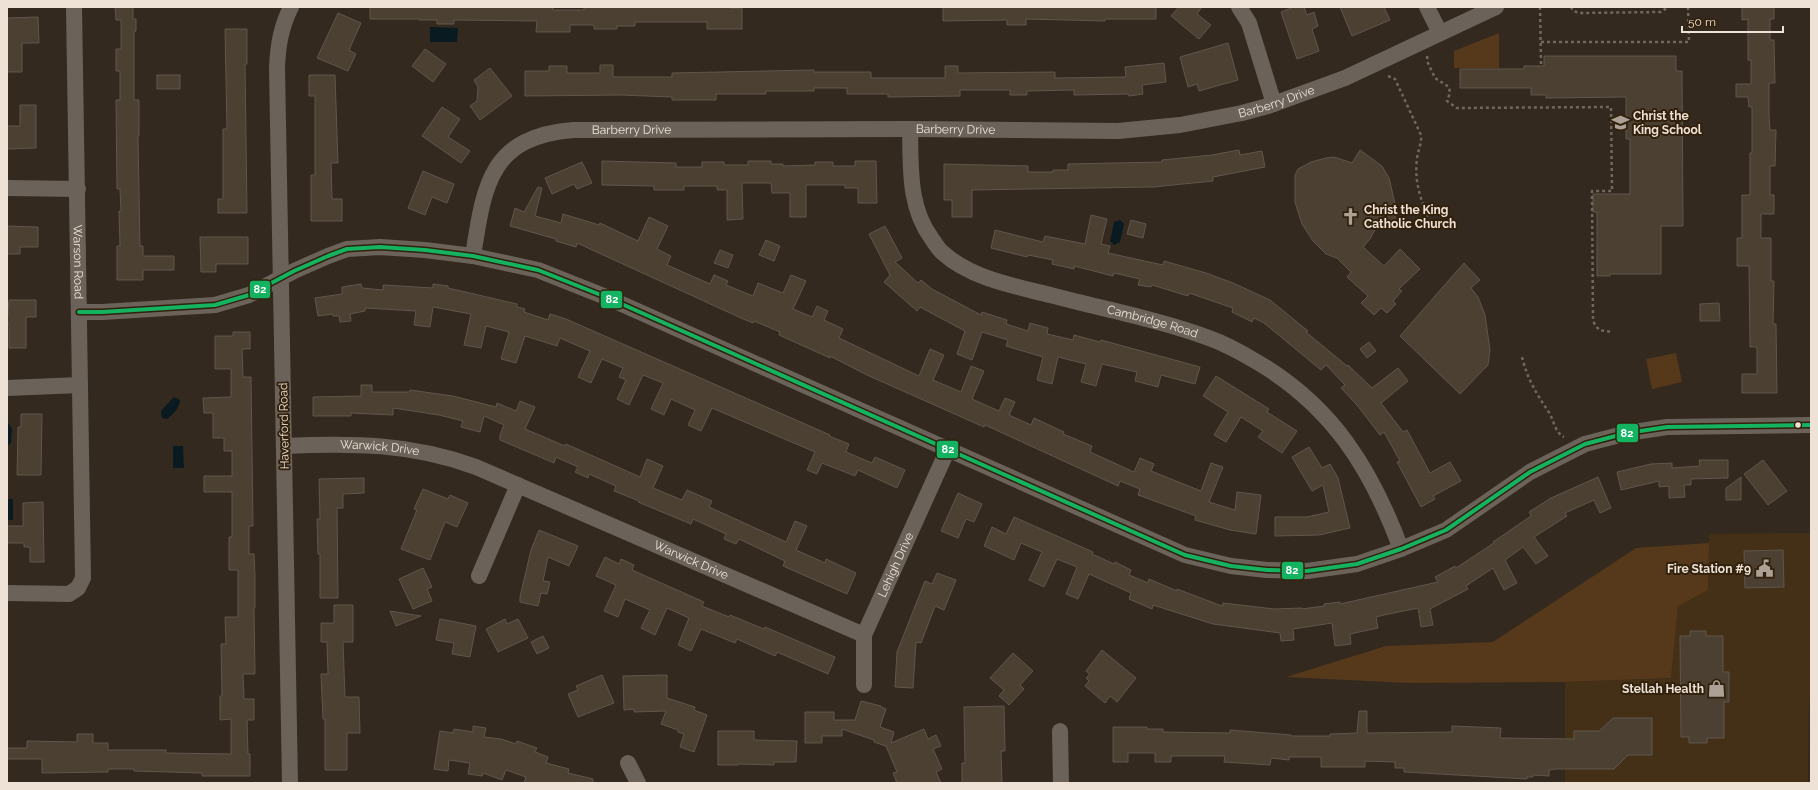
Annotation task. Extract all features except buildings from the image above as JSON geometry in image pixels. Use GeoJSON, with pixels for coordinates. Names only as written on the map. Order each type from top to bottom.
{"type":"FeatureCollection","features":[{"type":"Feature","properties":{"kind":"street","name":"Warson Road"},"geometry":{"type":"LineString","coordinates":[[7,592],[69,594],[82,591],[84,578],[74,7]]}},
{"type":"Feature","properties":{"kind":"street","name":"Haverford Road"},"geometry":{"type":"LineString","coordinates":[[290,783],[277,68],[281,29],[291,7]]}},
{"type":"Feature","properties":{"kind":"street"},"geometry":{"type":"LineString","coordinates":[[1239,7],[1249,23],[1274,104]]}},
{"type":"Feature","properties":{"kind":"street"},"geometry":{"type":"LineString","coordinates":[[1427,7],[1440,33]]}},
{"type":"Feature","properties":{"kind":"street","name":"Barberry Drive"},"geometry":{"type":"LineString","coordinates":[[473,256],[484,192],[499,163],[512,150],[532,138],[550,132],[573,130],[910,129],[1118,131],[1180,125],[1242,113],[1274,104],[1345,78],[1496,7]]}},
{"type":"Feature","properties":{"kind":"street","name":"Cambridge Road"},"geometry":{"type":"LineString","coordinates":[[910,129],[911,186],[918,214],[928,233],[942,252],[963,267],[994,280],[1163,323],[1211,339],[1243,354],[1273,372],[1302,393],[1329,420],[1349,446],[1363,466],[1378,493],[1400,549]]}},
{"type":"Feature","properties":{"kind":"street"},"geometry":{"type":"LineString","coordinates":[[7,188],[78,189]]}},
{"type":"Feature","properties":{"kind":"street"},"geometry":{"type":"LineString","coordinates":[[79,312],[109,312],[215,305],[250,295],[328,256],[347,249],[380,247],[424,250],[473,256],[538,270],[606,297],[1185,554],[1230,566],[1267,570],[1307,571],[1357,564],[1400,549],[1446,530],[1530,472],[1585,444],[1638,430],[1667,426],[1811,425]]}},
{"type":"Feature","properties":{"kind":"street"},"geometry":{"type":"LineString","coordinates":[[7,388],[80,385]]}},
{"type":"Feature","properties":{"kind":"street","name":"Warwick Drive"},"geometry":{"type":"LineString","coordinates":[[284,446],[381,446],[418,450],[450,457],[864,635]]}},
{"type":"Feature","properties":{"kind":"street","name":"Lehigh Drive"},"geometry":{"type":"LineString","coordinates":[[864,685],[864,635],[948,449]]}},
{"type":"Feature","properties":{"kind":"street"},"geometry":{"type":"LineString","coordinates":[[479,576],[518,485]]}},
{"type":"Feature","properties":{"kind":"street"},"geometry":{"type":"LineString","coordinates":[[1060,731],[1061,783]]}},
{"type":"Feature","properties":{"kind":"street"},"geometry":{"type":"LineString","coordinates":[[628,763],[638,783]]}},
{"type":"Feature","properties":{"kind":"path"},"geometry":{"type":"LineString","coordinates":[[1540,7],[1540,64]]}},
{"type":"Feature","properties":{"kind":"path"},"geometry":{"type":"LineString","coordinates":[[1571,7],[1573,11],[1580,13],[1661,12],[1668,7]]}},
{"type":"Feature","properties":{"kind":"path"},"geometry":{"type":"LineString","coordinates":[[1540,42],[1688,42],[1688,7]]}},
{"type":"Feature","properties":{"kind":"path"},"geometry":{"type":"LineString","coordinates":[[1427,56],[1428,63],[1435,78],[1448,87],[1450,94],[1447,101],[1457,108],[1611,107],[1612,191],[1592,191],[1593,318],[1594,323],[1599,330],[1610,332]]}},
{"type":"Feature","properties":{"kind":"path"},"geometry":{"type":"LineString","coordinates":[[1388,76],[1395,79],[1421,134],[1422,141],[1417,158],[1417,180],[1422,204],[1431,222]]}},
{"type":"Feature","properties":{"kind":"path"},"geometry":{"type":"LineString","coordinates":[[1522,357],[1527,375],[1533,388],[1548,411],[1558,432],[1564,437]]}},
{"type":"Feature","properties":{"kind":"shaded area"},"geometry":{"type":"Polygon","coordinates":[[[430,27],[458,28],[457,42],[430,42],[430,27]]]}},
{"type":"Feature","properties":{"kind":"shaded area"},"geometry":{"type":"Polygon","coordinates":[[[1499,33],[1499,68],[1454,68],[1454,51],[1499,33]]]}},
{"type":"Feature","properties":{"kind":"shaded area"},"geometry":{"type":"Polygon","coordinates":[[[1120,220],[1124,224],[1120,242],[1114,245],[1110,241],[1114,222],[1120,220]]]}},
{"type":"Feature","properties":{"kind":"shaded area"},"geometry":{"type":"Polygon","coordinates":[[[1676,353],[1682,382],[1652,389],[1646,359],[1676,353]]]}},
{"type":"Feature","properties":{"kind":"shaded area"},"geometry":{"type":"Polygon","coordinates":[[[174,397],[180,400],[180,403],[174,413],[167,419],[162,418],[161,411],[174,397]]]}},
{"type":"Feature","properties":{"kind":"shaded area"},"geometry":{"type":"Polygon","coordinates":[[[7,423],[12,429],[11,443],[7,446],[7,423]]]}},
{"type":"Feature","properties":{"kind":"shaded area"},"geometry":{"type":"Polygon","coordinates":[[[173,446],[183,446],[184,468],[173,468],[173,446]]]}},
{"type":"Feature","properties":{"kind":"shaded area"},"geometry":{"type":"Polygon","coordinates":[[[7,499],[13,499],[13,520],[7,520],[7,499]]]}},
{"type":"Feature","properties":{"kind":"shaded area"},"geometry":{"type":"Polygon","coordinates":[[[1811,533],[1811,693],[1809,706],[1808,783],[1565,783],[1565,682],[1671,678],[1678,605],[1708,590],[1709,534],[1811,533]]]}},
{"type":"Feature","properties":{"kind":"shaded area"},"geometry":{"type":"Polygon","coordinates":[[[1709,543],[1708,590],[1678,606],[1671,678],[1565,682],[1408,683],[1286,677],[1386,646],[1493,642],[1636,548],[1709,543]]]}},
{"type":"Feature","properties":{"kind":"transit line","name":"82"},"geometry":{"type":"LineString","coordinates":[[79,312],[215,305],[249,295],[294,271],[347,249],[380,247],[425,250],[473,256],[538,270],[606,297],[1185,555],[1231,566],[1267,570],[1307,571],[1357,564],[1401,549],[1446,530],[1530,472],[1585,444],[1627,433],[1667,427],[1811,425]]}},
{"type":"Feature","properties":{"kind":"place","name":"Christ the King School"},"geometry":{"type":"Point","coordinates":[1620,123]}},
{"type":"Feature","properties":{"kind":"place","name":"Christ the King Catholic Church"},"geometry":{"type":"Point","coordinates":[1351,217]}},
{"type":"Feature","properties":{"kind":"place","name":"Fire Station #9"},"geometry":{"type":"Point","coordinates":[1764,569]}},
{"type":"Feature","properties":{"kind":"place","name":"Stellah Health"},"geometry":{"type":"Point","coordinates":[1717,689]}}]}
